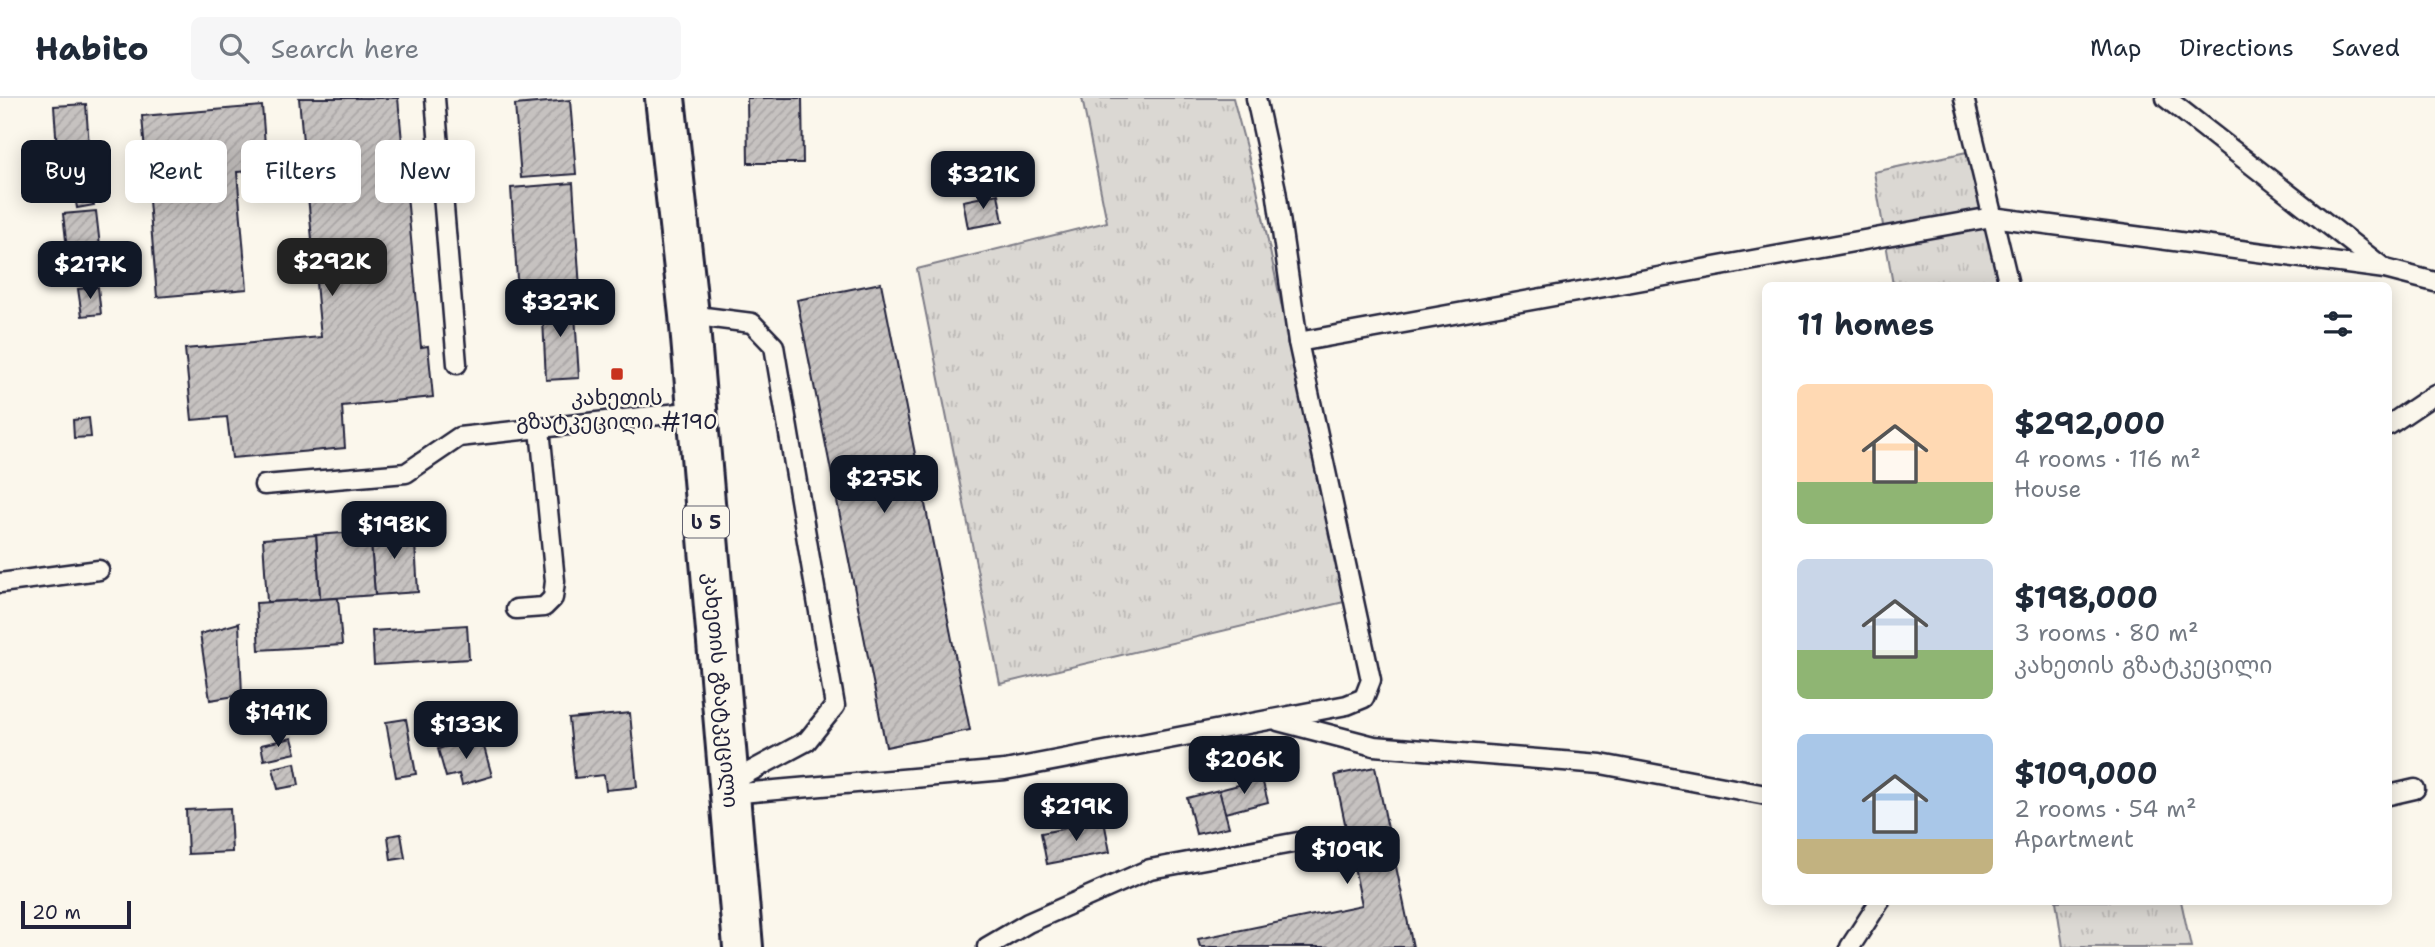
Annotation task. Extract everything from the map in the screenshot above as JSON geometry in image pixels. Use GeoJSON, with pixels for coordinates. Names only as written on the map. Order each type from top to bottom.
{"type":"FeatureCollection","features":[{"type":"Feature","properties":{"kind":"highway","name":"კახეთის გზატკეცილი"},"geometry":{"type":"LineString","coordinates":[[665,98],[689,315],[743,947]]}},
{"type":"Feature","properties":{"kind":"lane"},"geometry":{"type":"LineString","coordinates":[[435,98],[457,364]]}},
{"type":"Feature","properties":{"kind":"lane"},"geometry":{"type":"LineString","coordinates":[[729,788],[1005,770],[1347,705],[1364,698],[1371,680],[1298,342],[1276,190],[1256,98]]}},
{"type":"Feature","properties":{"kind":"lane"},"geometry":{"type":"LineString","coordinates":[[1964,98],[2008,282]]}},
{"type":"Feature","properties":{"kind":"lane"},"geometry":{"type":"LineString","coordinates":[[2166,98],[2385,269]]}},
{"type":"Feature","properties":{"kind":"lane"},"geometry":{"type":"LineString","coordinates":[[1298,342],[1993,217],[2385,269],[2435,282]]}},
{"type":"Feature","properties":{"kind":"lane"},"geometry":{"type":"LineString","coordinates":[[689,315],[752,323],[774,346],[835,706],[807,741],[729,788]]}},
{"type":"Feature","properties":{"kind":"lane"},"geometry":{"type":"LineString","coordinates":[[2392,423],[2435,394]]}},
{"type":"Feature","properties":{"kind":"lane"},"geometry":{"type":"LineString","coordinates":[[264,485],[406,473],[458,438],[697,411]]}},
{"type":"Feature","properties":{"kind":"lane"},"geometry":{"type":"LineString","coordinates":[[516,609],[544,607],[553,598],[555,581],[540,429]]}},
{"type":"Feature","properties":{"kind":"lane"},"geometry":{"type":"LineString","coordinates":[[0,583],[99,570]]}},
{"type":"Feature","properties":{"kind":"lane"},"geometry":{"type":"LineString","coordinates":[[1272,720],[1374,746],[1601,764],[1762,793]]}},
{"type":"Feature","properties":{"kind":"lane"},"geometry":{"type":"LineString","coordinates":[[2392,794],[2415,789]]}},
{"type":"Feature","properties":{"kind":"lane"},"geometry":{"type":"LineString","coordinates":[[987,947],[1028,923],[1150,869],[1298,842]]}},
{"type":"Feature","properties":{"kind":"lane"},"geometry":{"type":"LineString","coordinates":[[1850,947],[1877,905]]}},
{"type":"Feature","properties":{"kind":"green space"},"geometry":{"type":"Polygon","coordinates":[[[1082,98],[1233,98],[1257,189],[1344,602],[1000,684],[917,269],[1107,222],[1082,98]]]}},
{"type":"Feature","properties":{"kind":"green space"},"geometry":{"type":"Polygon","coordinates":[[[1976,150],[2008,282],[1892,282],[1874,172],[1976,150]]]}},
{"type":"Feature","properties":{"kind":"green space"},"geometry":{"type":"Polygon","coordinates":[[[2057,905],[2182,905],[2191,947],[2063,947],[2057,905]]]}},
{"type":"Feature","properties":{"kind":"building"},"geometry":{"type":"Polygon","coordinates":[[[299,98],[398,98],[402,140],[375,140],[375,203],[408,203],[421,347],[428,346],[433,397],[342,406],[345,448],[232,458],[227,417],[192,420],[185,349],[321,337],[309,203],[361,203],[361,140],[303,140],[299,98]]]}},
{"type":"Feature","properties":{"kind":"building"},"geometry":{"type":"Polygon","coordinates":[[[747,98],[802,98],[803,163],[748,163],[747,98]]]}},
{"type":"Feature","properties":{"kind":"building"},"geometry":{"type":"Polygon","coordinates":[[[570,100],[576,174],[521,178],[515,105],[570,100]]]}},
{"type":"Feature","properties":{"kind":"building"},"geometry":{"type":"Polygon","coordinates":[[[86,104],[89,140],[56,140],[54,106],[86,104]]]}},
{"type":"Feature","properties":{"kind":"building"},"geometry":{"type":"Polygon","coordinates":[[[262,106],[265,140],[241,140],[241,172],[237,172],[247,289],[157,297],[149,203],[227,203],[227,140],[144,140],[142,116],[262,106]]]}},
{"type":"Feature","properties":{"kind":"building"},"geometry":{"type":"Polygon","coordinates":[[[573,183],[580,289],[518,294],[511,188],[573,183]]]}},
{"type":"Feature","properties":{"kind":"building"},"geometry":{"type":"Polygon","coordinates":[[[998,194],[1003,222],[968,228],[963,201],[998,194]]]}},
{"type":"Feature","properties":{"kind":"building"},"geometry":{"type":"Polygon","coordinates":[[[76,203],[94,203],[94,205],[77,208],[76,203]]]}},
{"type":"Feature","properties":{"kind":"building"},"geometry":{"type":"Polygon","coordinates":[[[96,211],[100,246],[67,249],[63,214],[96,211]]]}},
{"type":"Feature","properties":{"kind":"building"},"geometry":{"type":"Polygon","coordinates":[[[881,283],[970,730],[886,747],[797,300],[881,283]]]}},
{"type":"Feature","properties":{"kind":"building"},"geometry":{"type":"Polygon","coordinates":[[[98,287],[101,314],[82,316],[78,289],[98,287]]]}},
{"type":"Feature","properties":{"kind":"building"},"geometry":{"type":"Polygon","coordinates":[[[574,298],[579,378],[546,380],[542,299],[574,298]]]}},
{"type":"Feature","properties":{"kind":"building"},"geometry":{"type":"Polygon","coordinates":[[[89,418],[91,437],[74,438],[73,420],[89,418]]]}},
{"type":"Feature","properties":{"kind":"building"},"geometry":{"type":"Polygon","coordinates":[[[414,528],[418,592],[375,595],[370,531],[414,528]]]}},
{"type":"Feature","properties":{"kind":"building"},"geometry":{"type":"Polygon","coordinates":[[[370,531],[375,595],[320,599],[316,535],[370,531]]]}},
{"type":"Feature","properties":{"kind":"building"},"geometry":{"type":"Polygon","coordinates":[[[316,535],[320,599],[267,602],[263,539],[316,535]]]}},
{"type":"Feature","properties":{"kind":"building"},"geometry":{"type":"Polygon","coordinates":[[[338,598],[342,645],[259,650],[256,603],[338,598]]]}},
{"type":"Feature","properties":{"kind":"building"},"geometry":{"type":"Polygon","coordinates":[[[239,623],[242,695],[210,700],[200,634],[239,623]]]}},
{"type":"Feature","properties":{"kind":"building"},"geometry":{"type":"Polygon","coordinates":[[[467,625],[469,659],[374,665],[372,631],[467,625]]]}},
{"type":"Feature","properties":{"kind":"building"},"geometry":{"type":"Polygon","coordinates":[[[630,713],[637,787],[606,790],[604,775],[575,778],[569,719],[630,713]]]}},
{"type":"Feature","properties":{"kind":"building"},"geometry":{"type":"Polygon","coordinates":[[[406,719],[416,774],[396,777],[386,722],[406,719]]]}},
{"type":"Feature","properties":{"kind":"building"},"geometry":{"type":"Polygon","coordinates":[[[481,736],[492,776],[462,785],[459,774],[446,777],[438,749],[481,736]]]}},
{"type":"Feature","properties":{"kind":"building"},"geometry":{"type":"Polygon","coordinates":[[[292,738],[296,753],[264,760],[261,745],[292,738]]]}},
{"type":"Feature","properties":{"kind":"building"},"geometry":{"type":"Polygon","coordinates":[[[295,763],[299,785],[278,789],[273,768],[295,763]]]}},
{"type":"Feature","properties":{"kind":"building"},"geometry":{"type":"Polygon","coordinates":[[[1375,767],[1413,947],[1200,947],[1198,939],[1362,905],[1335,775],[1375,767]]]}},
{"type":"Feature","properties":{"kind":"building"},"geometry":{"type":"Polygon","coordinates":[[[1262,779],[1268,802],[1225,813],[1219,790],[1262,779]]]}},
{"type":"Feature","properties":{"kind":"building"},"geometry":{"type":"Polygon","coordinates":[[[1219,790],[1229,827],[1196,834],[1187,798],[1219,790]]]}},
{"type":"Feature","properties":{"kind":"building"},"geometry":{"type":"Polygon","coordinates":[[[230,808],[232,852],[188,854],[186,810],[230,808]]]}},
{"type":"Feature","properties":{"kind":"building"},"geometry":{"type":"Polygon","coordinates":[[[1104,821],[1110,852],[1047,864],[1041,833],[1104,821]]]}},
{"type":"Feature","properties":{"kind":"building"},"geometry":{"type":"Polygon","coordinates":[[[401,834],[405,858],[391,860],[388,836],[401,834]]]}},
{"type":"Feature","properties":{"kind":"place","name":"კახეთის გზატკეცილი #190"},"geometry":{"type":"Point","coordinates":[617,374]}}]}
